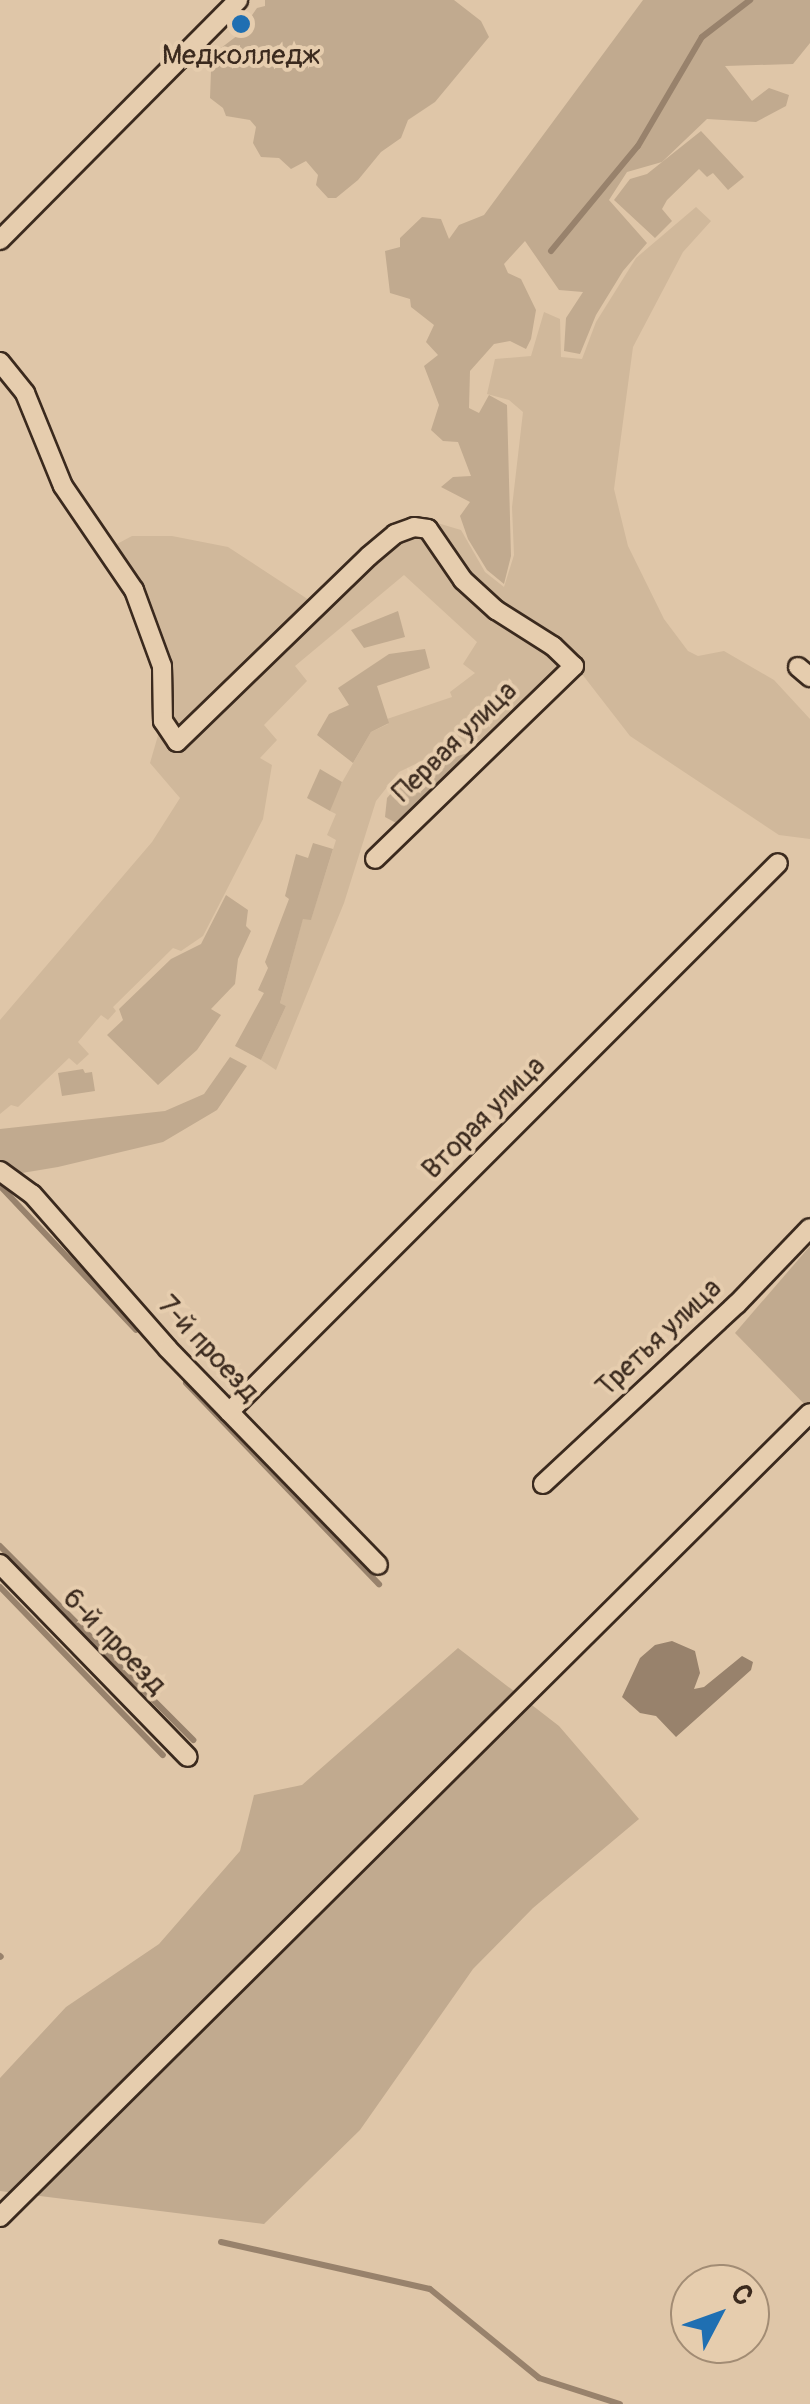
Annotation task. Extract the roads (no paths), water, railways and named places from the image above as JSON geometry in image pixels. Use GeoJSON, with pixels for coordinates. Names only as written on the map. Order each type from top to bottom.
{"type":"FeatureCollection","features":[{"type":"Feature","properties":{"kind":"street"},"geometry":{"type":"LineString","coordinates":[[0,240],[238,0]]}},
{"type":"Feature","properties":{"kind":"street","name":"Первая улица"},"geometry":{"type":"LineString","coordinates":[[0,362],[25,392],[63,486],[134,590],[162,666],[163,721],[177,742],[369,556],[395,534],[414,527],[428,529],[463,580],[496,610],[552,646],[574,666],[375,858]]}},
{"type":"Feature","properties":{"kind":"street","name":"Вторая улица"},"geometry":{"type":"LineString","coordinates":[[230,1412],[778,862]]}},
{"type":"Feature","properties":{"kind":"street","name":"7-й проезд"},"geometry":{"type":"LineString","coordinates":[[0,1172],[32,1194],[230,1412],[378,1565]]}},
{"type":"Feature","properties":{"kind":"street","name":"Третья улица"},"geometry":{"type":"LineString","coordinates":[[544,1484],[736,1304],[810,1228]]}},
{"type":"Feature","properties":{"kind":"street"},"geometry":{"type":"LineString","coordinates":[[0,2216],[810,1413]]}},
{"type":"Feature","properties":{"kind":"street","name":"6-й проезд"},"geometry":{"type":"LineString","coordinates":[[0,1564],[188,1757]]}},
{"type":"Feature","properties":{"kind":"waterway"},"geometry":{"type":"LineString","coordinates":[[551,251],[638,146],[702,37],[750,0]]}},
{"type":"Feature","properties":{"kind":"waterway"},"geometry":{"type":"LineString","coordinates":[[0,1186],[136,1330]]}},
{"type":"Feature","properties":{"kind":"waterway"},"geometry":{"type":"LineString","coordinates":[[186,1383],[379,1584]]}},
{"type":"Feature","properties":{"kind":"waterway"},"geometry":{"type":"LineString","coordinates":[[0,1546],[193,1740]]}},
{"type":"Feature","properties":{"kind":"waterway"},"geometry":{"type":"LineString","coordinates":[[0,1587],[163,1755]]}},
{"type":"Feature","properties":{"kind":"waterway"},"geometry":{"type":"LineString","coordinates":[[221,2242],[430,2289],[539,2378],[620,2404]]}},
{"type":"Feature","properties":{"kind":"place","name":"Медколледж"},"geometry":{"type":"Point","coordinates":[241,24]}}]}
